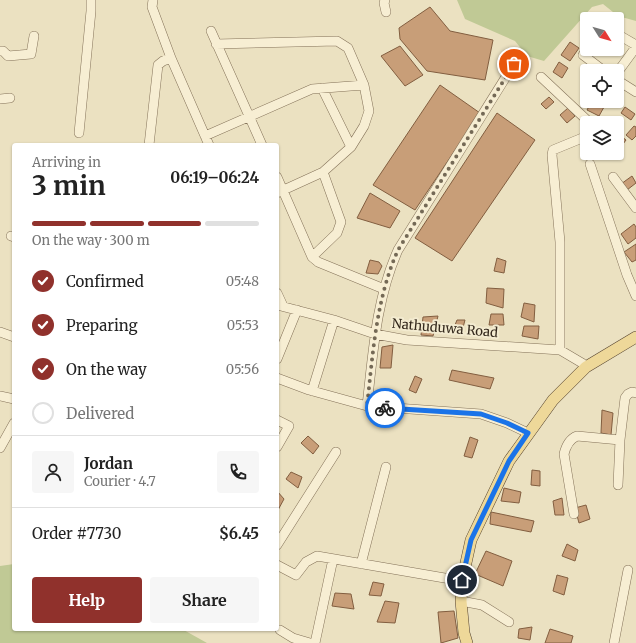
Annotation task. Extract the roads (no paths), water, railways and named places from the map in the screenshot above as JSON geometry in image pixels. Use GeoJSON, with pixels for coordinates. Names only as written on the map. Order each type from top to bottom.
{"type":"FeatureCollection","features":[{"type":"Feature","properties":{"kind":"main road"},"geometry":{"type":"LineString","coordinates":[[467,643],[464,633],[461,601],[462,580],[471,540],[509,461],[553,400],[586,367],[636,338]]}},
{"type":"Feature","properties":{"kind":"street"},"geometry":{"type":"LineString","coordinates":[[79,133],[91,0]]}},
{"type":"Feature","properties":{"kind":"street"},"geometry":{"type":"LineString","coordinates":[[153,0],[152,7],[171,58],[208,143]]}},
{"type":"Feature","properties":{"kind":"street"},"geometry":{"type":"LineString","coordinates":[[385,0],[384,3],[386,12]]}},
{"type":"Feature","properties":{"kind":"street"},"geometry":{"type":"LineString","coordinates":[[211,31],[261,143]]}},
{"type":"Feature","properties":{"kind":"street"},"geometry":{"type":"LineString","coordinates":[[0,51],[3,51],[8,56],[30,54],[34,36]]}},
{"type":"Feature","properties":{"kind":"street"},"geometry":{"type":"LineString","coordinates":[[623,64],[636,46],[624,38]]}},
{"type":"Feature","properties":{"kind":"street"},"geometry":{"type":"LineString","coordinates":[[216,44],[337,41],[348,48],[364,86],[369,111],[364,126],[351,147],[323,172],[280,192],[312,256],[318,262],[384,289]]}},
{"type":"Feature","properties":{"kind":"street"},"geometry":{"type":"LineString","coordinates":[[584,56],[595,64]]}},
{"type":"Feature","properties":{"kind":"street"},"geometry":{"type":"LineString","coordinates":[[149,143],[158,65],[171,58]]}},
{"type":"Feature","properties":{"kind":"street"},"geometry":{"type":"LineString","coordinates":[[367,406],[375,334],[390,268],[398,250],[514,64]]}},
{"type":"Feature","properties":{"kind":"street"},"geometry":{"type":"LineString","coordinates":[[541,77],[583,116]]}},
{"type":"Feature","properties":{"kind":"street"},"geometry":{"type":"LineString","coordinates":[[624,84],[636,92]]}},
{"type":"Feature","properties":{"kind":"street"},"geometry":{"type":"LineString","coordinates":[[205,136],[312,89],[364,86]]}},
{"type":"Feature","properties":{"kind":"street"},"geometry":{"type":"LineString","coordinates":[[322,88],[351,147]]}},
{"type":"Feature","properties":{"kind":"street"},"geometry":{"type":"LineString","coordinates":[[0,99],[10,98]]}},
{"type":"Feature","properties":{"kind":"street"},"geometry":{"type":"LineString","coordinates":[[560,350],[560,242],[552,155],[553,150],[580,139]]}},
{"type":"Feature","properties":{"kind":"street"},"geometry":{"type":"LineString","coordinates":[[590,164],[627,275],[636,296]]}},
{"type":"Feature","properties":{"kind":"street"},"geometry":{"type":"LineString","coordinates":[[312,256],[337,233],[341,222],[323,172]]}},
{"type":"Feature","properties":{"kind":"street"},"geometry":{"type":"LineString","coordinates":[[613,177],[636,208]]}},
{"type":"Feature","properties":{"kind":"street","name":"Nathuduwa Road"},"geometry":{"type":"LineString","coordinates":[[280,306],[334,320],[375,334],[406,340],[560,350],[586,367]]}},
{"type":"Feature","properties":{"kind":"street"},"geometry":{"type":"LineString","coordinates":[[279,354],[297,310]]}},
{"type":"Feature","properties":{"kind":"street"},"geometry":{"type":"LineString","coordinates":[[312,391],[334,320]]}},
{"type":"Feature","properties":{"kind":"street"},"geometry":{"type":"LineString","coordinates":[[0,332],[12,336]]}},
{"type":"Feature","properties":{"kind":"street"},"geometry":{"type":"LineString","coordinates":[[279,379],[312,391],[367,406],[481,414],[507,423],[528,433]]}},
{"type":"Feature","properties":{"kind":"street"},"geometry":{"type":"LineString","coordinates":[[618,485],[620,440],[626,398],[628,394],[632,392],[636,393]]}},
{"type":"Feature","properties":{"kind":"street"},"geometry":{"type":"LineString","coordinates":[[0,396],[12,399]]}},
{"type":"Feature","properties":{"kind":"street"},"geometry":{"type":"LineString","coordinates":[[279,421],[289,426],[279,444]]}},
{"type":"Feature","properties":{"kind":"street"},"geometry":{"type":"LineString","coordinates":[[0,448],[12,427]]}},
{"type":"Feature","properties":{"kind":"street"},"geometry":{"type":"LineString","coordinates":[[574,514],[564,454],[572,438],[577,436],[620,440]]}},
{"type":"Feature","properties":{"kind":"street"},"geometry":{"type":"LineString","coordinates":[[279,542],[336,452]]}},
{"type":"Feature","properties":{"kind":"street"},"geometry":{"type":"LineString","coordinates":[[361,564],[386,467]]}},
{"type":"Feature","properties":{"kind":"street"},"geometry":{"type":"LineString","coordinates":[[279,566],[296,575],[306,562],[317,556],[462,580]]}},
{"type":"Feature","properties":{"kind":"street"},"geometry":{"type":"LineString","coordinates":[[315,643],[332,559]]}},
{"type":"Feature","properties":{"kind":"street"},"geometry":{"type":"LineString","coordinates":[[614,643],[628,570]]}},
{"type":"Feature","properties":{"kind":"street"},"geometry":{"type":"LineString","coordinates":[[461,601],[482,605],[509,622]]}},
{"type":"Feature","properties":{"kind":"street"},"geometry":{"type":"LineString","coordinates":[[280,630],[293,638],[310,643]]}}]}
